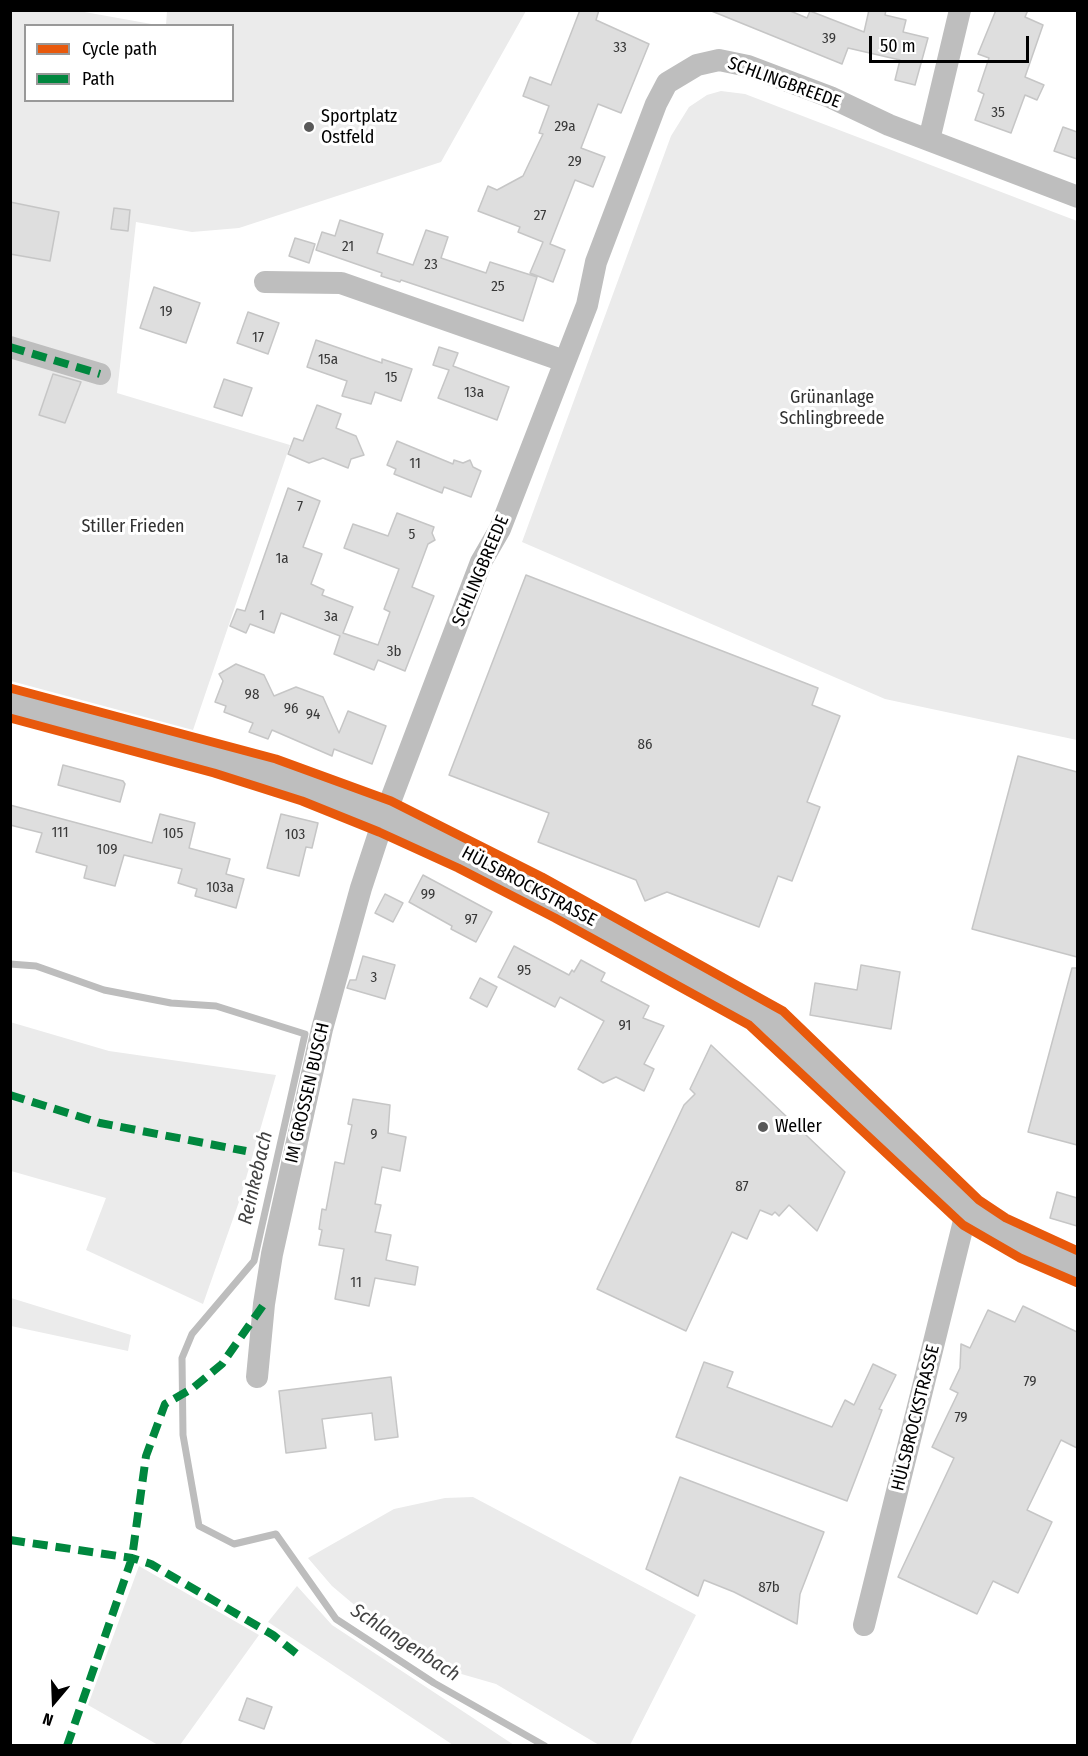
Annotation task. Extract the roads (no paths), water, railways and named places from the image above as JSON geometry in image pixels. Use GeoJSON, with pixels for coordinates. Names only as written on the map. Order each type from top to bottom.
{"type":"FeatureCollection","features":[{"type":"Feature","properties":{"kind":"street"},"geometry":{"type":"LineString","coordinates":[[929,140],[960,10]]}},
{"type":"Feature","properties":{"kind":"street","name":"SCHLINGBREEDE"},"geometry":{"type":"LineString","coordinates":[[385,815],[482,562],[500,529],[587,305],[596,262],[656,104],[667,83],[687,70],[719,60],[748,66],[830,97],[889,125],[1077,197]]}},
{"type":"Feature","properties":{"kind":"street"},"geometry":{"type":"LineString","coordinates":[[265,282],[341,283],[564,361]]}},
{"type":"Feature","properties":{"kind":"street"},"geometry":{"type":"LineString","coordinates":[[10,347],[100,374]]}},
{"type":"Feature","properties":{"kind":"street","name":"HÜLSBROCKSTRASSE"},"geometry":{"type":"LineString","coordinates":[[10,701],[269,772],[385,815],[537,890],[744,1002],[773,1022],[945,1190],[971,1212],[1028,1246],[1077,1267]]}},
{"type":"Feature","properties":{"kind":"street","name":"IM GROSSEN BUSCH"},"geometry":{"type":"LineString","coordinates":[[257,1377],[264,1304],[272,1254],[322,1029],[361,888],[385,815]]}},
{"type":"Feature","properties":{"kind":"street","name":"HÜLSBROCKSTRASSE"},"geometry":{"type":"LineString","coordinates":[[864,1625],[963,1225],[971,1212]]}},
{"type":"Feature","properties":{"kind":"waterway","name":"Reinkebach"},"geometry":{"type":"LineString","coordinates":[[10,964],[36,966],[104,990],[171,1003],[216,1006],[305,1034],[254,1261],[192,1334],[182,1358],[183,1435],[199,1526],[234,1544],[276,1534],[336,1619],[434,1683],[545,1746]]}},
{"type":"Feature","properties":{"kind":"place","name":"Sportplatz Ostfeld"},"geometry":{"type":"Point","coordinates":[309,127]}},
{"type":"Feature","properties":{"kind":"place","name":"Weller"},"geometry":{"type":"Point","coordinates":[763,1127]}},
{"type":"Feature","properties":{"kind":"park label","name":"Grünanlage Schlingbreede"},"geometry":{"type":"Point","coordinates":[832,408]}},
{"type":"Feature","properties":{"kind":"park label","name":"Stiller Frieden"},"geometry":{"type":"Point","coordinates":[133,527]}},
{"type":"Feature","properties":{"kind":"water label","name":"Schlangenbach"},"geometry":{"type":"Point","coordinates":[405,1643]}}]}
